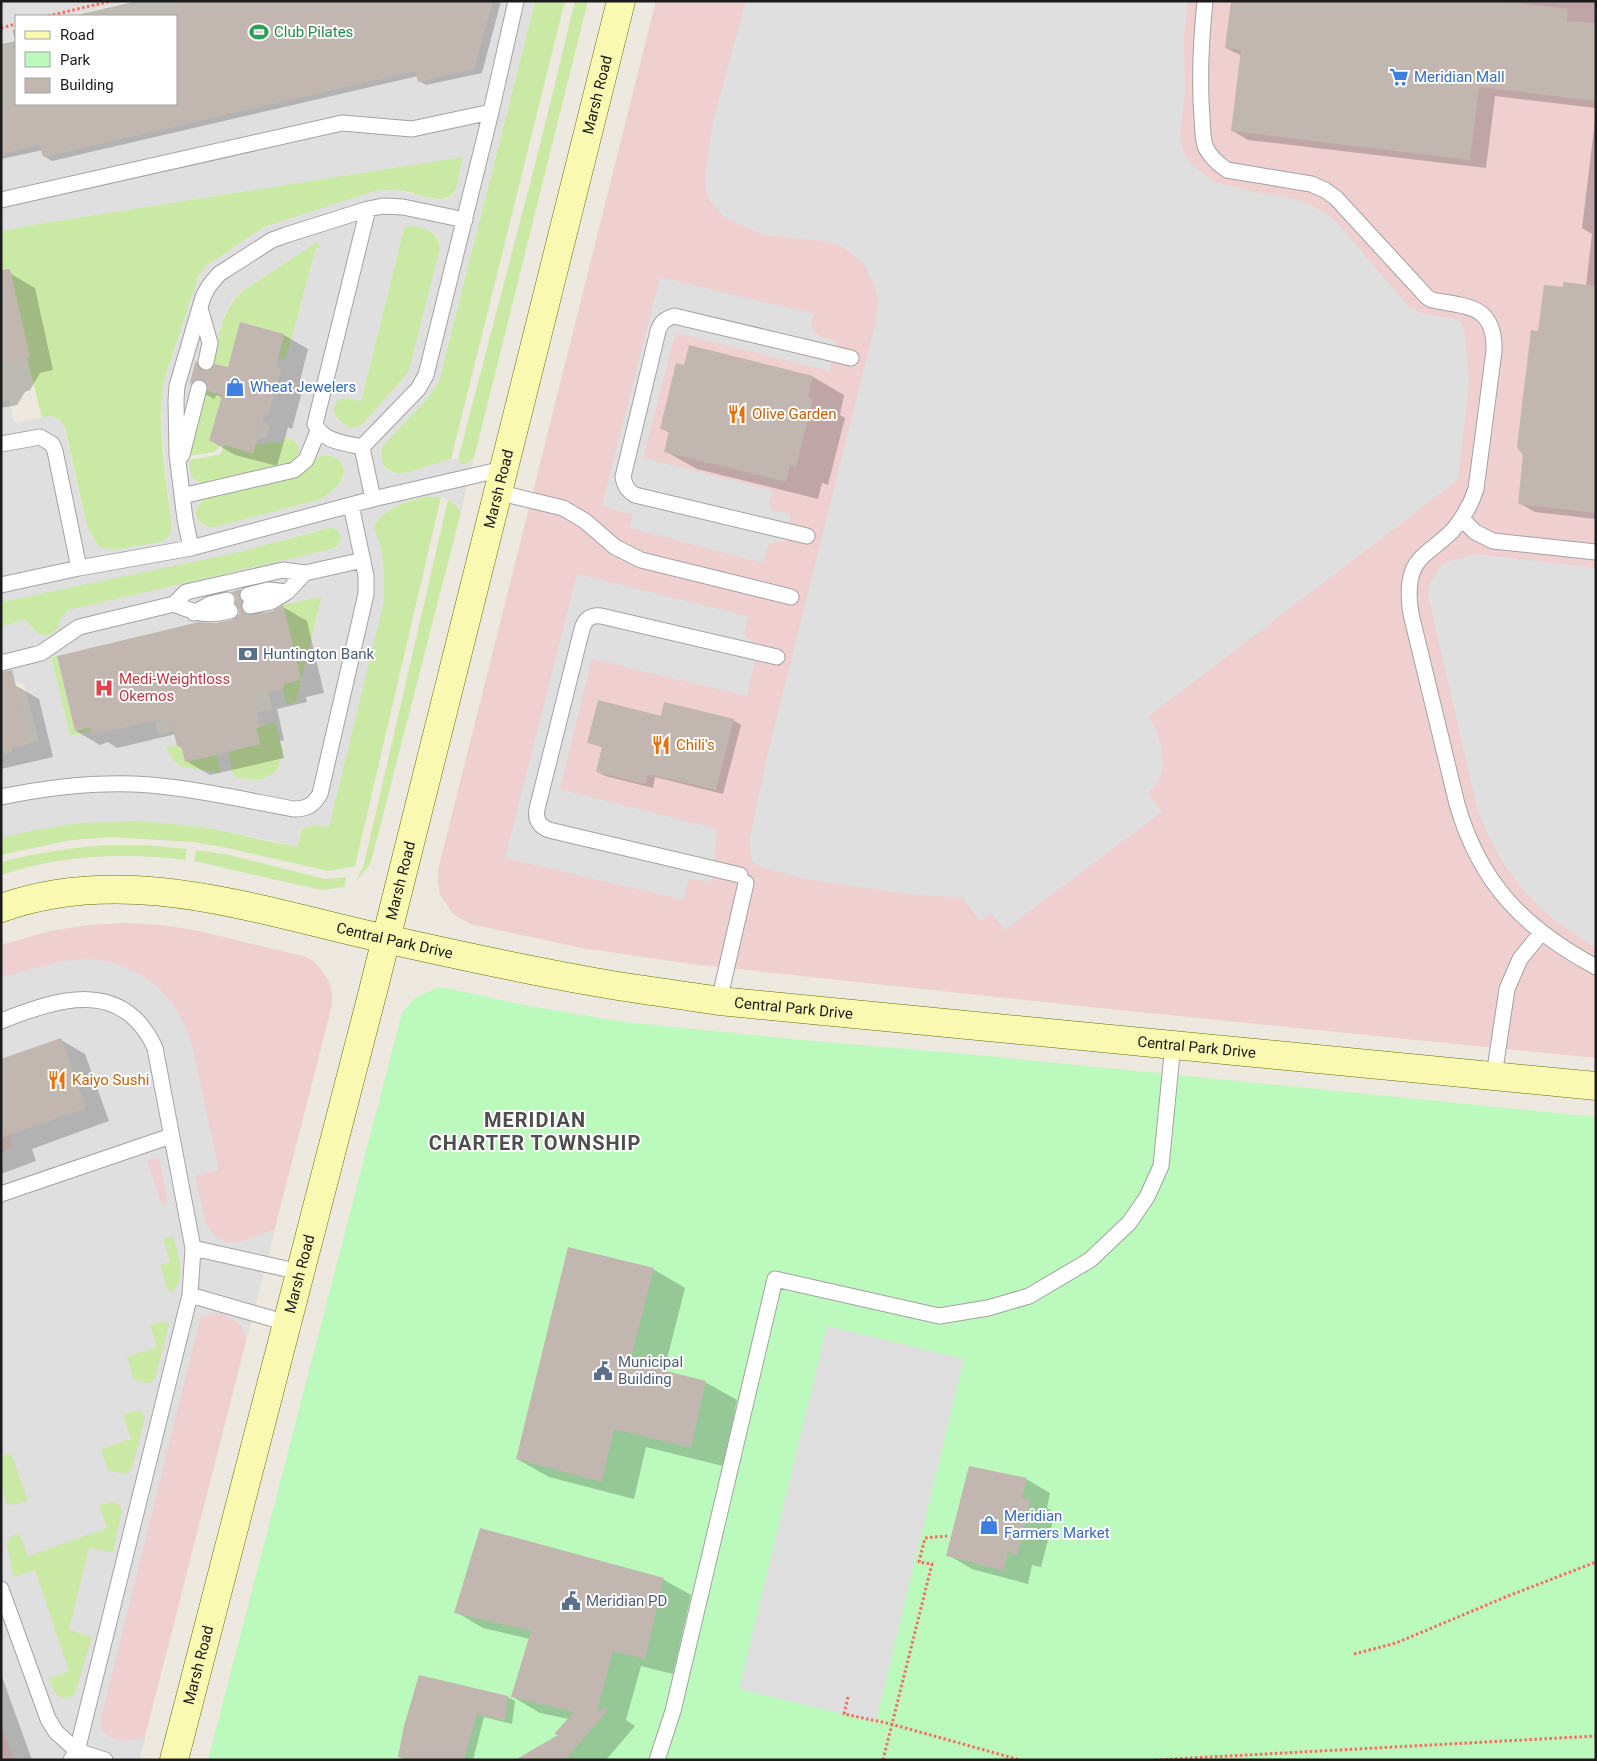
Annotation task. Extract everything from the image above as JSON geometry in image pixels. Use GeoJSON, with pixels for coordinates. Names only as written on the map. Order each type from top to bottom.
{"type":"FeatureCollection","features":[{"type":"Feature","properties":{"kind":"main road","name":"Marsh Road"},"geometry":{"type":"LineString","coordinates":[[174,1760],[385,939],[621,1]]}},
{"type":"Feature","properties":{"kind":"main road","name":"Central Park Drive"},"geometry":{"type":"LineString","coordinates":[[1,908],[43,896],[83,890],[122,888],[162,891],[211,899],[385,939],[588,981],[719,1001],[1596,1086]]}},
{"type":"Feature","properties":{"kind":"lane"},"geometry":{"type":"LineString","coordinates":[[362,448],[418,389],[426,375],[491,112],[516,1]]}},
{"type":"Feature","properties":{"kind":"lane"},"geometry":{"type":"LineString","coordinates":[[1205,1],[1200,45],[1201,104],[1203,136],[1211,156],[1227,170],[1311,184],[1326,190],[1336,198],[1426,297],[1432,300],[1470,306],[1483,316],[1491,329],[1494,351],[1476,489],[1462,519],[1452,531],[1420,559],[1409,585],[1408,600],[1465,831],[1476,857],[1510,903],[1541,933],[1564,949],[1596,967]]}},
{"type":"Feature","properties":{"kind":"lane"},"geometry":{"type":"LineString","coordinates":[[1,200],[342,123],[412,129],[491,112]]}},
{"type":"Feature","properties":{"kind":"lane"},"geometry":{"type":"LineString","coordinates":[[191,548],[182,496],[175,420],[177,386],[208,286],[219,274],[259,248],[286,234],[368,209],[393,206],[464,220]]}},
{"type":"Feature","properties":{"kind":"lane"},"geometry":{"type":"LineString","coordinates":[[362,448],[327,438],[318,431],[315,424],[368,209]]}},
{"type":"Feature","properties":{"kind":"lane"},"geometry":{"type":"LineString","coordinates":[[200,308],[210,343],[206,362]]}},
{"type":"Feature","properties":{"kind":"lane"},"geometry":{"type":"LineString","coordinates":[[807,536],[629,492],[624,485],[624,470],[658,331],[666,318],[674,316],[851,358]]}},
{"type":"Feature","properties":{"kind":"lane"},"geometry":{"type":"LineString","coordinates":[[179,466],[199,388]]}},
{"type":"Feature","properties":{"kind":"lane"},"geometry":{"type":"LineString","coordinates":[[182,496],[294,470],[306,460],[318,431]]}},
{"type":"Feature","properties":{"kind":"lane"},"geometry":{"type":"LineString","coordinates":[[1,444],[40,436],[52,444],[79,568]]}},
{"type":"Feature","properties":{"kind":"lane"},"geometry":{"type":"LineString","coordinates":[[362,448],[373,499]]}},
{"type":"Feature","properties":{"kind":"lane"},"geometry":{"type":"LineString","coordinates":[[1,585],[79,568],[191,548],[373,499],[500,481],[564,508],[585,522],[615,547],[641,560],[791,597]]}},
{"type":"Feature","properties":{"kind":"lane"},"geometry":{"type":"LineString","coordinates":[[1,797],[30,791],[66,787],[147,785],[188,789],[293,809],[302,809],[316,801],[320,794],[366,594],[364,560],[351,505]]}},
{"type":"Feature","properties":{"kind":"lane"},"geometry":{"type":"LineString","coordinates":[[1462,519],[1475,532],[1493,541],[1596,552]]}},
{"type":"Feature","properties":{"kind":"lane"},"geometry":{"type":"LineString","coordinates":[[1,663],[41,653],[79,627],[174,604],[186,592],[283,570],[305,573],[364,560]]}},
{"type":"Feature","properties":{"kind":"lane"},"geometry":{"type":"LineString","coordinates":[[249,601],[271,602],[287,592],[305,573]]}},
{"type":"Feature","properties":{"kind":"lane"},"geometry":{"type":"LineString","coordinates":[[174,604],[194,612],[210,604],[228,605]]}},
{"type":"Feature","properties":{"kind":"lane"},"geometry":{"type":"LineString","coordinates":[[719,1001],[743,879],[542,828],[536,816],[537,809],[582,629],[584,622],[589,618],[595,615],[601,616],[776,657]]}},
{"type":"Feature","properties":{"kind":"lane"},"geometry":{"type":"LineString","coordinates":[[1494,1076],[1507,989],[1520,959],[1541,933]]}},
{"type":"Feature","properties":{"kind":"lane"},"geometry":{"type":"LineString","coordinates":[[1,1021],[38,1007],[83,998],[111,1003],[124,1010],[142,1026],[155,1048],[192,1248],[190,1295],[74,1756]]}},
{"type":"Feature","properties":{"kind":"lane"},"geometry":{"type":"LineString","coordinates":[[656,1760],[673,1711],[775,1279],[939,1316],[988,1308],[1029,1296],[1090,1260],[1129,1223],[1148,1197],[1161,1166],[1173,1044]]}},
{"type":"Feature","properties":{"kind":"lane"},"geometry":{"type":"LineString","coordinates":[[1,1194],[171,1136]]}},
{"type":"Feature","properties":{"kind":"lane"},"geometry":{"type":"LineString","coordinates":[[192,1248],[300,1272]]}},
{"type":"Feature","properties":{"kind":"lane"},"geometry":{"type":"LineString","coordinates":[[190,1295],[287,1322]]}},
{"type":"Feature","properties":{"kind":"lane"},"geometry":{"type":"LineString","coordinates":[[1,1589],[48,1719],[74,1756],[105,1760]]}},
{"type":"Feature","properties":{"kind":"path"},"geometry":{"type":"LineString","coordinates":[[52,15],[111,1]]}},
{"type":"Feature","properties":{"kind":"path"},"geometry":{"type":"LineString","coordinates":[[1,28],[15,24]]}},
{"type":"Feature","properties":{"kind":"path"},"geometry":{"type":"LineString","coordinates":[[883,1760],[932,1564],[919,1562],[925,1538],[947,1536]]}},
{"type":"Feature","properties":{"kind":"path"},"geometry":{"type":"LineString","coordinates":[[1354,1654],[1396,1643],[1508,1596],[1596,1562]]}},
{"type":"Feature","properties":{"kind":"path"},"geometry":{"type":"LineString","coordinates":[[848,1697],[844,1714],[891,1724],[1020,1760]]}},
{"type":"Feature","properties":{"kind":"path"},"geometry":{"type":"LineString","coordinates":[[1155,1760],[1596,1736]]}},
{"type":"Feature","properties":{"kind":"shaded area"},"geometry":{"type":"Polygon","coordinates":[[[1,1],[132,1],[71,15],[15,15],[15,28],[11,29],[13,40],[1,43],[1,1]]]}},
{"type":"Feature","properties":{"kind":"shaded area"},"geometry":{"type":"Polygon","coordinates":[[[493,1],[535,1],[439,381],[430,396],[382,447],[380,454],[383,465],[394,474],[402,474],[451,459],[458,459],[461,464],[465,465],[474,458],[461,512],[455,504],[441,497],[424,497],[396,506],[375,523],[375,531],[381,549],[384,568],[384,602],[329,827],[313,825],[305,827],[300,833],[297,846],[209,828],[143,821],[78,823],[1,838],[1,754],[12,752],[12,748],[39,741],[24,684],[18,682],[1,687],[1,626],[26,620],[38,634],[47,636],[57,630],[61,618],[68,610],[332,549],[338,547],[341,539],[339,532],[335,528],[326,528],[236,553],[1,602],[1,402],[9,400],[13,420],[16,423],[48,416],[55,417],[63,423],[87,526],[99,547],[114,550],[162,542],[168,537],[172,528],[162,431],[164,381],[201,272],[205,267],[264,227],[375,191],[396,190],[437,200],[447,199],[456,190],[463,157],[25,226],[1,232],[1,154],[40,145],[44,157],[415,71],[418,82],[493,1]],[[410,225],[404,228],[361,401],[344,398],[336,402],[334,406],[333,410],[337,420],[351,428],[362,425],[408,373],[411,363],[440,249],[438,238],[431,231],[410,225]],[[317,242],[233,299],[224,316],[212,363],[196,359],[189,386],[204,390],[189,457],[190,474],[197,482],[203,483],[291,462],[297,457],[299,452],[295,441],[290,438],[284,438],[282,443],[270,441],[266,444],[256,444],[258,438],[267,436],[269,428],[266,422],[262,421],[264,414],[268,415],[281,369],[276,367],[277,361],[287,356],[316,248],[321,249],[320,244],[317,242]],[[328,455],[314,460],[310,467],[300,475],[289,480],[205,498],[196,509],[199,522],[211,528],[315,501],[327,496],[340,484],[344,476],[344,468],[336,458],[328,455]],[[246,588],[226,592],[231,615],[51,657],[70,736],[91,731],[93,735],[110,731],[109,726],[155,720],[158,735],[174,731],[177,744],[165,748],[174,761],[182,767],[221,773],[217,755],[228,752],[234,777],[261,780],[274,773],[279,767],[283,753],[276,722],[260,725],[257,712],[272,709],[269,692],[282,689],[286,705],[296,702],[322,597],[251,611],[246,588]]]}},
{"type":"Feature","properties":{"kind":"shaded area","name":"Meridian Mall"},"geometry":{"type":"Polygon","coordinates":[[[656,1],[1596,1],[1596,1058],[1119,1010],[691,964],[582,948],[471,924],[453,914],[440,895],[438,870],[656,1]]]}},
{"type":"Feature","properties":{"kind":"shaded area"},"geometry":{"type":"Polygon","coordinates":[[[746,1],[1188,1],[1184,33],[1185,93],[1180,135],[1183,151],[1189,162],[1214,182],[1255,192],[1293,198],[1316,208],[1335,220],[1409,307],[1423,314],[1458,319],[1464,328],[1469,382],[1458,480],[1149,716],[1161,746],[1163,767],[1158,782],[1148,793],[1162,812],[1005,930],[991,913],[980,921],[963,898],[908,894],[805,879],[757,866],[752,861],[750,838],[766,761],[875,324],[878,299],[875,287],[864,264],[843,247],[831,242],[765,235],[723,216],[710,201],[706,191],[705,175],[713,122],[746,1]]]}},
{"type":"Feature","properties":{"kind":"shaded area"},"geometry":{"type":"Polygon","coordinates":[[[660,277],[814,314],[811,323],[814,332],[821,337],[837,341],[829,371],[677,333],[675,335],[643,458],[772,490],[769,502],[770,508],[774,511],[791,514],[785,542],[778,541],[770,544],[763,563],[630,528],[631,514],[602,506],[660,277]]]}},
{"type":"Feature","properties":{"kind":"shaded area"},"geometry":{"type":"Polygon","coordinates":[[[1476,554],[1596,568],[1596,948],[1554,920],[1534,902],[1516,881],[1500,858],[1477,808],[1428,595],[1429,585],[1439,568],[1446,562],[1476,554]]]}},
{"type":"Feature","properties":{"kind":"shaded area"},"geometry":{"type":"Polygon","coordinates":[[[577,574],[748,616],[744,634],[750,641],[759,643],[747,696],[592,659],[560,789],[717,829],[712,882],[691,879],[688,882],[684,900],[505,858],[577,574]]]}},
{"type":"Feature","properties":{"kind":"shaded area"},"geometry":{"type":"Polygon","coordinates":[[[125,923],[162,925],[199,931],[303,956],[313,961],[328,980],[332,992],[332,1005],[139,1760],[1,1760],[1,945],[50,931],[88,925],[125,923]]]}},
{"type":"Feature","properties":{"kind":"shaded area"},"geometry":{"type":"Polygon","coordinates":[[[88,959],[123,966],[142,975],[159,988],[173,1004],[191,1041],[219,1170],[195,1176],[206,1224],[219,1239],[230,1243],[241,1242],[275,1229],[246,1341],[241,1326],[227,1316],[218,1313],[209,1314],[201,1317],[199,1323],[101,1718],[101,1726],[105,1734],[111,1738],[125,1741],[145,1738],[139,1760],[10,1760],[13,1758],[1,1726],[1,1484],[7,1504],[11,1505],[28,1501],[11,1453],[1,1457],[1,1152],[13,1148],[9,1135],[86,1108],[61,1039],[1,1059],[1,977],[63,961],[88,959]],[[159,1157],[147,1161],[161,1202],[166,1204],[167,1200],[159,1157]],[[167,1237],[163,1239],[170,1262],[160,1265],[168,1290],[173,1291],[179,1282],[181,1267],[174,1238],[167,1237]],[[162,1321],[150,1325],[157,1347],[127,1357],[134,1380],[147,1383],[155,1379],[169,1326],[168,1323],[162,1321]],[[138,1410],[123,1415],[131,1439],[101,1449],[108,1471],[127,1474],[132,1469],[145,1418],[138,1410]],[[112,1502],[99,1505],[107,1528],[28,1556],[19,1533],[8,1540],[7,1544],[13,1577],[35,1570],[69,1671],[48,1679],[57,1696],[63,1698],[71,1697],[75,1694],[92,1637],[69,1630],[89,1548],[113,1553],[122,1511],[118,1503],[112,1502]]]}},
{"type":"Feature","properties":{"kind":"shaded area"},"geometry":{"type":"Polygon","coordinates":[[[827,1326],[964,1359],[876,1722],[739,1689],[827,1326]]]}},
{"type":"Feature","properties":{"kind":"green space"},"geometry":{"type":"Polygon","coordinates":[[[535,1],[565,1],[451,459],[402,474],[392,472],[382,462],[382,447],[439,381],[535,1]]]}},
{"type":"Feature","properties":{"kind":"green space"},"geometry":{"type":"Polygon","coordinates":[[[575,1],[588,1],[474,458],[465,465],[461,464],[458,459],[540,145],[575,1]]]}},
{"type":"Feature","properties":{"kind":"green space"},"geometry":{"type":"Polygon","coordinates":[[[466,145],[456,190],[445,198],[432,198],[404,191],[375,191],[264,227],[205,267],[198,277],[164,381],[161,417],[162,436],[172,528],[168,537],[162,542],[114,550],[99,547],[87,526],[65,428],[59,419],[42,418],[27,358],[1,275],[1,232],[25,226],[448,159],[466,145]]]}},
{"type":"Feature","properties":{"kind":"green space"},"geometry":{"type":"Polygon","coordinates":[[[407,225],[429,230],[437,238],[440,249],[411,363],[408,373],[362,425],[351,428],[338,419],[333,406],[343,398],[361,401],[404,228],[407,225]]]}},
{"type":"Feature","properties":{"kind":"green space"},"geometry":{"type":"Polygon","coordinates":[[[317,242],[322,249],[316,248],[287,356],[277,361],[284,334],[241,322],[228,367],[212,363],[225,316],[229,307],[241,292],[317,242]]]}},
{"type":"Feature","properties":{"kind":"green space"},"geometry":{"type":"Polygon","coordinates":[[[204,390],[222,395],[209,441],[220,445],[214,452],[189,456],[204,390]]]}},
{"type":"Feature","properties":{"kind":"green space"},"geometry":{"type":"Polygon","coordinates":[[[284,438],[294,441],[299,447],[298,455],[291,462],[203,483],[195,480],[191,475],[189,460],[218,455],[221,453],[224,445],[253,453],[256,444],[266,444],[270,441],[282,443],[284,438]]]}},
{"type":"Feature","properties":{"kind":"green space"},"geometry":{"type":"Polygon","coordinates":[[[328,455],[338,460],[343,466],[344,472],[342,480],[331,493],[323,498],[211,528],[201,523],[196,515],[198,507],[205,498],[328,455]]]}},
{"type":"Feature","properties":{"kind":"green space"},"geometry":{"type":"Polygon","coordinates":[[[424,497],[441,497],[355,866],[328,871],[193,842],[111,837],[71,840],[1,855],[1,838],[52,827],[104,821],[182,824],[297,846],[302,829],[313,825],[381,549],[375,531],[375,523],[385,513],[397,506],[424,497]]]}},
{"type":"Feature","properties":{"kind":"green space"},"geometry":{"type":"Polygon","coordinates":[[[448,500],[455,504],[461,512],[373,854],[370,864],[357,880],[364,864],[448,500]]]}},
{"type":"Feature","properties":{"kind":"green space"},"geometry":{"type":"Polygon","coordinates":[[[331,527],[338,531],[341,538],[339,544],[332,549],[61,618],[57,630],[47,636],[38,634],[26,620],[1,626],[1,602],[289,539],[331,527]]]}},
{"type":"Feature","properties":{"kind":"green space"},"geometry":{"type":"Polygon","coordinates":[[[322,596],[296,702],[286,705],[282,689],[284,688],[283,684],[301,679],[283,605],[322,596]]]}},
{"type":"Feature","properties":{"kind":"green space"},"geometry":{"type":"Polygon","coordinates":[[[57,656],[75,731],[90,727],[91,731],[70,736],[51,657],[57,656]]]}},
{"type":"Feature","properties":{"kind":"green space"},"geometry":{"type":"Polygon","coordinates":[[[275,721],[283,752],[283,758],[278,768],[270,776],[259,780],[233,777],[228,752],[260,744],[256,728],[275,721]]]}},
{"type":"Feature","properties":{"kind":"green space"},"geometry":{"type":"Polygon","coordinates":[[[177,744],[181,746],[185,762],[217,755],[221,774],[182,767],[174,761],[165,747],[177,744]]]}},
{"type":"Feature","properties":{"kind":"green space"},"geometry":{"type":"Polygon","coordinates":[[[105,845],[146,845],[187,849],[185,860],[140,856],[92,857],[45,863],[1,875],[1,862],[53,851],[105,845]]]}},
{"type":"Feature","properties":{"kind":"green space"},"geometry":{"type":"Polygon","coordinates":[[[196,850],[229,855],[325,879],[346,877],[344,887],[321,890],[194,861],[196,850]]]}},
{"type":"Feature","properties":{"kind":"green space"},"geometry":{"type":"Polygon","coordinates":[[[436,988],[446,988],[529,1006],[624,1022],[1596,1117],[1596,1760],[208,1760],[402,1013],[416,997],[436,988]]]}},
{"type":"Feature","properties":{"kind":"green space"},"geometry":{"type":"Polygon","coordinates":[[[167,1237],[174,1238],[181,1273],[180,1279],[173,1291],[168,1290],[160,1265],[170,1262],[163,1239],[167,1237]]]}},
{"type":"Feature","properties":{"kind":"green space"},"geometry":{"type":"Polygon","coordinates":[[[162,1321],[168,1323],[169,1326],[155,1379],[148,1383],[134,1380],[127,1357],[157,1347],[150,1325],[162,1321]]]}},
{"type":"Feature","properties":{"kind":"green space"},"geometry":{"type":"Polygon","coordinates":[[[138,1410],[145,1418],[132,1469],[127,1474],[108,1471],[100,1449],[131,1439],[123,1414],[138,1410]]]}},
{"type":"Feature","properties":{"kind":"green space"},"geometry":{"type":"Polygon","coordinates":[[[11,1452],[28,1501],[11,1505],[5,1502],[1,1484],[1,1457],[11,1452]]]}},
{"type":"Feature","properties":{"kind":"green space"},"geometry":{"type":"Polygon","coordinates":[[[112,1502],[119,1505],[122,1511],[113,1553],[89,1548],[69,1630],[92,1636],[75,1694],[66,1699],[55,1692],[48,1679],[69,1671],[35,1571],[13,1578],[7,1544],[10,1538],[19,1533],[28,1556],[107,1528],[99,1505],[112,1502]]]}},
{"type":"Feature","properties":{"kind":"building"},"geometry":{"type":"Polygon","coordinates":[[[176,1],[493,1],[474,69],[418,82],[415,71],[43,157],[40,145],[1,154],[1,104],[178,105],[178,15],[176,15],[176,1]]]}},
{"type":"Feature","properties":{"kind":"building","name":"Meridian Mall"},"geometry":{"type":"Polygon","coordinates":[[[1231,1],[1501,1],[1568,9],[1567,21],[1596,23],[1596,101],[1479,87],[1470,160],[1231,131],[1241,50],[1225,48],[1231,1]]]}},
{"type":"Feature","properties":{"kind":"building"},"geometry":{"type":"Polygon","coordinates":[[[10,269],[30,357],[1,364],[1,270],[10,269]]]}},
{"type":"Feature","properties":{"kind":"building"},"geometry":{"type":"Polygon","coordinates":[[[1563,282],[1596,286],[1596,513],[1518,504],[1523,455],[1517,447],[1531,330],[1538,331],[1544,285],[1563,287],[1563,282]]]}},
{"type":"Feature","properties":{"kind":"building","name":"Wheat Jewelers"},"geometry":{"type":"Polygon","coordinates":[[[240,322],[284,334],[276,367],[281,369],[268,416],[264,414],[253,453],[209,441],[222,395],[208,391],[208,385],[201,379],[193,381],[189,386],[196,359],[197,365],[204,371],[209,371],[215,364],[228,367],[240,322]]]}},
{"type":"Feature","properties":{"kind":"building","name":"Olive Garden"},"geometry":{"type":"Polygon","coordinates":[[[689,345],[813,376],[808,397],[813,399],[796,467],[790,465],[786,482],[664,452],[669,431],[660,429],[676,363],[684,365],[689,345]]]}},
{"type":"Feature","properties":{"kind":"building"},"geometry":{"type":"Polygon","coordinates":[[[241,589],[239,597],[242,602],[241,608],[246,615],[273,611],[283,605],[301,680],[283,684],[284,688],[253,695],[260,727],[256,728],[260,744],[185,762],[181,746],[177,746],[170,717],[92,735],[91,727],[75,731],[57,656],[199,622],[215,623],[232,620],[239,614],[239,610],[235,604],[236,597],[231,592],[241,589]]]}},
{"type":"Feature","properties":{"kind":"building"},"geometry":{"type":"Polygon","coordinates":[[[12,670],[30,744],[1,751],[1,672],[12,670]]]}},
{"type":"Feature","properties":{"kind":"building","name":"Chili's"},"geometry":{"type":"Polygon","coordinates":[[[598,700],[661,716],[664,702],[734,719],[716,790],[648,774],[645,784],[596,772],[602,747],[587,743],[598,700]]]}},
{"type":"Feature","properties":{"kind":"building"},"geometry":{"type":"Polygon","coordinates":[[[61,1038],[86,1108],[1,1138],[1,1059],[61,1038]]]}},
{"type":"Feature","properties":{"kind":"building","name":"Municipal Building"},"geometry":{"type":"Polygon","coordinates":[[[568,1247],[654,1268],[630,1362],[706,1381],[691,1448],[614,1429],[602,1482],[516,1459],[568,1247]]]}},
{"type":"Feature","properties":{"kind":"building","name":"Meridian Farmers Market"},"geometry":{"type":"Polygon","coordinates":[[[969,1466],[1027,1478],[1022,1498],[1031,1498],[1017,1555],[1008,1552],[1004,1571],[946,1556],[969,1466]]]}},
{"type":"Feature","properties":{"kind":"building"},"geometry":{"type":"Polygon","coordinates":[[[480,1528],[664,1578],[645,1659],[613,1651],[597,1712],[606,1707],[608,1710],[565,1760],[515,1760],[558,1735],[554,1734],[574,1712],[511,1697],[531,1631],[454,1613],[480,1528]]]}},
{"type":"Feature","properties":{"kind":"building"},"geometry":{"type":"Polygon","coordinates":[[[419,1675],[508,1696],[505,1721],[477,1714],[464,1760],[409,1760],[398,1757],[404,1726],[419,1675]]]}},
{"type":"Feature","properties":{"kind":"place","name":"Club Pilates"},"geometry":{"type":"Point","coordinates":[259,32]}},
{"type":"Feature","properties":{"kind":"place","name":"Meridian Mall"},"geometry":{"type":"Point","coordinates":[1399,77]}},
{"type":"Feature","properties":{"kind":"place","name":"Wheat Jewelers"},"geometry":{"type":"Point","coordinates":[235,387]}},
{"type":"Feature","properties":{"kind":"place","name":"Olive Garden"},"geometry":{"type":"Point","coordinates":[737,414]}},
{"type":"Feature","properties":{"kind":"place","name":"Huntington Bank"},"geometry":{"type":"Point","coordinates":[248,654]}},
{"type":"Feature","properties":{"kind":"place","name":"Medi-Weightloss Okemos"},"geometry":{"type":"Point","coordinates":[104,688]}},
{"type":"Feature","properties":{"kind":"place","name":"Chili's"},"geometry":{"type":"Point","coordinates":[661,745]}},
{"type":"Feature","properties":{"kind":"place","name":"Kaiyo Sushi"},"geometry":{"type":"Point","coordinates":[57,1080]}},
{"type":"Feature","properties":{"kind":"place","name":"Municipal Building"},"geometry":{"type":"Point","coordinates":[603,1371]}},
{"type":"Feature","properties":{"kind":"place","name":"Meridian Farmers Market"},"geometry":{"type":"Point","coordinates":[989,1525]}},
{"type":"Feature","properties":{"kind":"place","name":"Meridian PD"},"geometry":{"type":"Point","coordinates":[571,1601]}},
{"type":"Feature","properties":{"kind":"district","name":"MERIDIAN CHARTER TOWNSHIP"},"geometry":{"type":"Point","coordinates":[535,1132]}}]}
